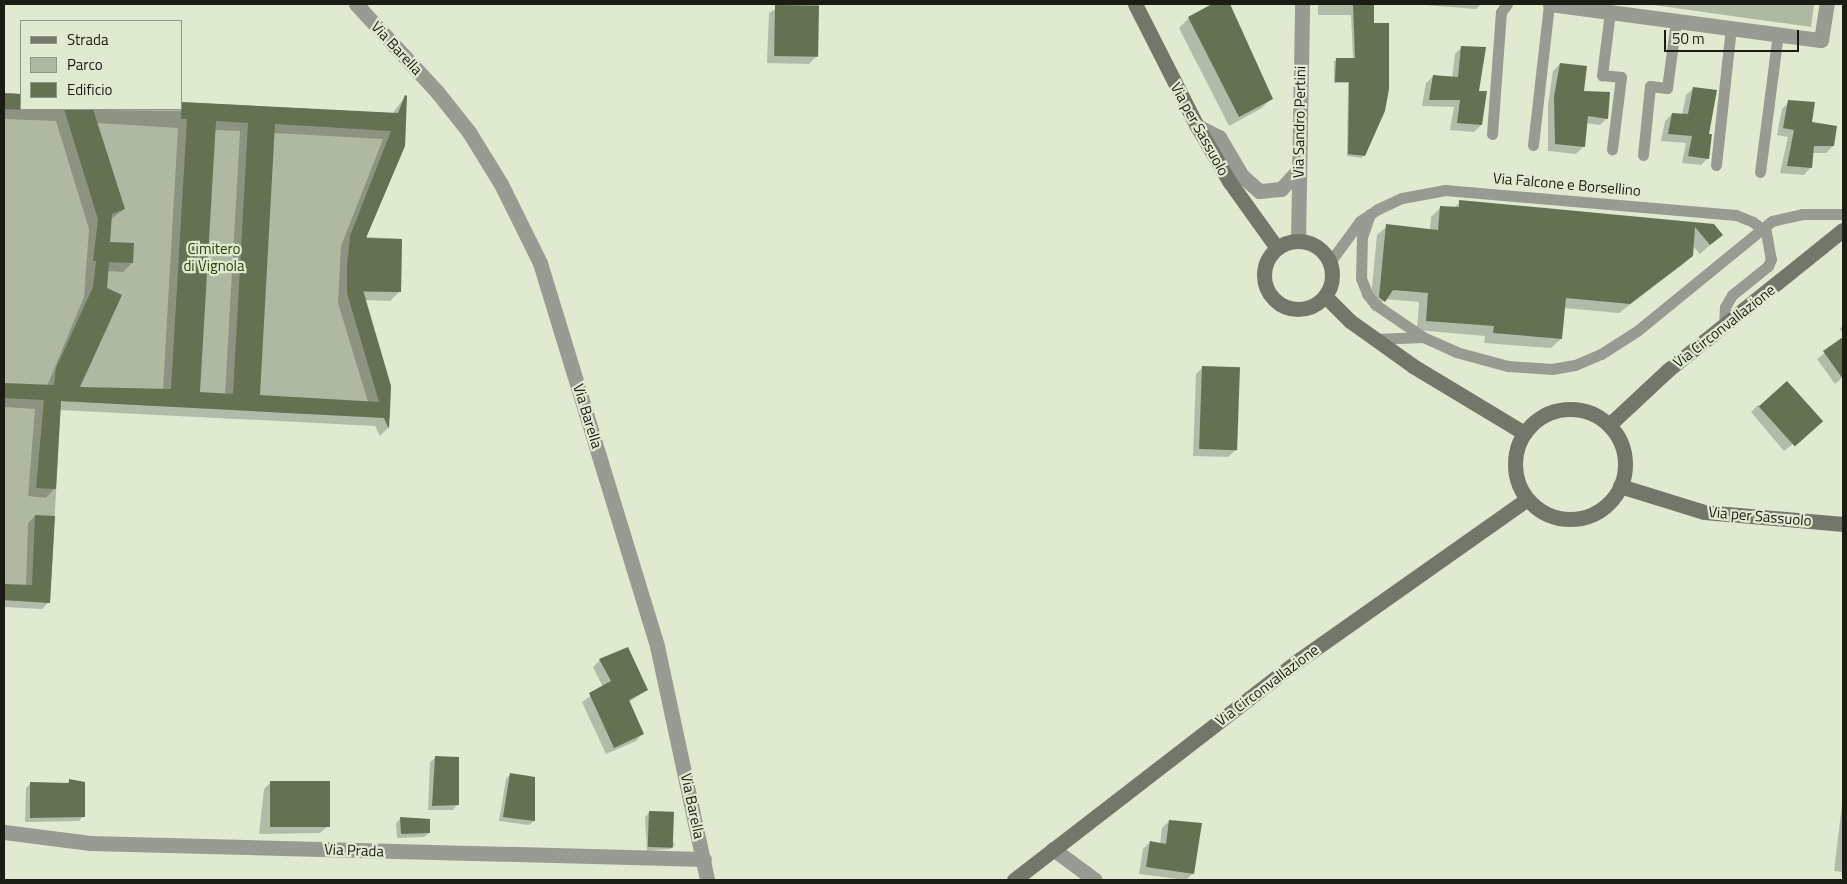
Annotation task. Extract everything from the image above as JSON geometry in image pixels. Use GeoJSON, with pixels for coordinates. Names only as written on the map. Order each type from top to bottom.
{"type":"FeatureCollection","features":[{"type":"Feature","properties":{"kind":"main road","name":"Via per Sassuolo"},"geometry":{"type":"LineString","coordinates":[[1135,4],[1197,126],[1229,181],[1277,248]]}},
{"type":"Feature","properties":{"kind":"main road","name":"Via Circonvallazione"},"geometry":{"type":"LineString","coordinates":[[1609,425],[1648,387],[1843,230]]}},
{"type":"Feature","properties":{"kind":"main road"},"geometry":{"type":"LineString","coordinates":[[1298,241],[1317,247],[1330,262],[1332,279],[1325,296],[1318,302],[1300,308],[1291,308],[1274,299],[1265,282],[1264,273],[1270,255],[1277,248],[1298,241]]}},
{"type":"Feature","properties":{"kind":"main road"},"geometry":{"type":"LineString","coordinates":[[1325,296],[1375,339],[1462,398],[1524,433]]}},
{"type":"Feature","properties":{"kind":"main road"},"geometry":{"type":"LineString","coordinates":[[1565,409],[1596,415],[1609,425],[1620,441],[1625,460],[1620,486],[1600,510],[1577,518],[1554,517],[1527,499],[1516,474],[1515,460],[1524,433],[1549,413],[1565,409]]}},
{"type":"Feature","properties":{"kind":"main road","name":"Via per Sassuolo"},"geometry":{"type":"LineString","coordinates":[[1620,486],[1704,512],[1843,524]]}},
{"type":"Feature","properties":{"kind":"main road","name":"Via Circonvallazione"},"geometry":{"type":"LineString","coordinates":[[1014,880],[1299,660],[1527,499]]}},
{"type":"Feature","properties":{"kind":"street","name":"Via Barella"},"geometry":{"type":"LineString","coordinates":[[356,4],[438,93],[469,132],[501,184],[540,263],[657,646],[707,880]]}},
{"type":"Feature","properties":{"kind":"street","name":"Via Sandro Pertini"},"geometry":{"type":"LineString","coordinates":[[1298,241],[1302,4]]}},
{"type":"Feature","properties":{"kind":"street"},"geometry":{"type":"LineString","coordinates":[[1550,4],[1821,40],[1827,4]]}},
{"type":"Feature","properties":{"kind":"street"},"geometry":{"type":"LineString","coordinates":[[1197,126],[1218,137],[1242,176],[1259,191],[1281,190],[1298,171]]}},
{"type":"Feature","properties":{"kind":"street","name":"Via Prada"},"geometry":{"type":"LineString","coordinates":[[4,832],[90,843],[704,859]]}},
{"type":"Feature","properties":{"kind":"street"},"geometry":{"type":"LineString","coordinates":[[1053,849],[1095,880]]}},
{"type":"Feature","properties":{"kind":"lane"},"geometry":{"type":"LineString","coordinates":[[1492,134],[1501,12],[1507,4]]}},
{"type":"Feature","properties":{"kind":"lane"},"geometry":{"type":"LineString","coordinates":[[1533,145],[1550,4]]}},
{"type":"Feature","properties":{"kind":"lane"},"geometry":{"type":"LineString","coordinates":[[1610,12],[1602,75],[1620,77],[1612,149]]}},
{"type":"Feature","properties":{"kind":"lane"},"geometry":{"type":"LineString","coordinates":[[1643,155],[1650,86],[1667,88],[1676,21]]}},
{"type":"Feature","properties":{"kind":"lane"},"geometry":{"type":"LineString","coordinates":[[1716,165],[1731,28]]}},
{"type":"Feature","properties":{"kind":"lane"},"geometry":{"type":"LineString","coordinates":[[1760,172],[1778,34]]}},
{"type":"Feature","properties":{"kind":"lane","name":"Via Falcone e Borsellino"},"geometry":{"type":"LineString","coordinates":[[1330,262],[1342,241],[1370,214],[1410,196],[1463,190],[1736,215],[1763,229]]}},
{"type":"Feature","properties":{"kind":"lane"},"geometry":{"type":"LineString","coordinates":[[1370,214],[1362,237],[1363,287],[1376,305],[1423,337],[1456,352],[1508,366],[1552,369],[1575,365],[1600,354],[1637,331],[1763,229],[1791,215],[1843,214]]}},
{"type":"Feature","properties":{"kind":"lane"},"geometry":{"type":"LineString","coordinates":[[1724,326],[1725,307],[1732,295],[1768,266],[1771,259],[1770,241],[1763,229]]}},
{"type":"Feature","properties":{"kind":"lane"},"geometry":{"type":"LineString","coordinates":[[1375,339],[1423,337]]}},
{"type":"Feature","properties":{"kind":"green space"},"geometry":{"type":"Polygon","coordinates":[[[1647,4],[1814,4],[1811,27],[1647,4]]]}},
{"type":"Feature","properties":{"kind":"green space","name":"Cimitero di Vignola"},"geometry":{"type":"Polygon","coordinates":[[[4,93],[20,94],[20,110],[182,110],[182,102],[406,114],[405,146],[366,237],[402,239],[401,292],[364,292],[391,386],[390,418],[61,401],[50,603],[4,600],[4,93]]]}},
{"type":"Feature","properties":{"kind":"building"},"geometry":{"type":"Polygon","coordinates":[[[1212,4],[1230,4],[1273,99],[1239,117],[1188,17],[1212,4]]]}},
{"type":"Feature","properties":{"kind":"building"},"geometry":{"type":"Polygon","coordinates":[[[1353,4],[1374,4],[1374,23],[1389,23],[1389,89],[1385,111],[1365,156],[1348,154],[1349,82],[1335,82],[1336,58],[1355,58],[1353,4]]]}},
{"type":"Feature","properties":{"kind":"building"},"geometry":{"type":"Polygon","coordinates":[[[775,5],[819,6],[818,57],[774,56],[775,5]]]}},
{"type":"Feature","properties":{"kind":"building"},"geometry":{"type":"Polygon","coordinates":[[[1461,46],[1486,47],[1479,91],[1487,91],[1482,125],[1457,123],[1460,100],[1429,100],[1433,75],[1458,77],[1461,46]]]}},
{"type":"Feature","properties":{"kind":"building"},"geometry":{"type":"Polygon","coordinates":[[[1560,63],[1587,66],[1584,91],[1610,92],[1608,119],[1588,116],[1585,147],[1555,144],[1554,97],[1560,63]]]}},
{"type":"Feature","properties":{"kind":"building"},"geometry":{"type":"Polygon","coordinates":[[[1693,87],[1717,90],[1709,134],[1712,134],[1709,159],[1688,156],[1692,136],[1668,134],[1672,113],[1688,114],[1693,87]]]}},
{"type":"Feature","properties":{"kind":"building"},"geometry":{"type":"Polygon","coordinates":[[[4,93],[20,94],[20,110],[4,109],[4,93]]]}},
{"type":"Feature","properties":{"kind":"building"},"geometry":{"type":"Polygon","coordinates":[[[405,95],[407,96],[405,146],[366,238],[402,239],[401,292],[363,291],[391,386],[389,429],[384,418],[61,401],[56,489],[36,488],[44,400],[4,398],[4,383],[54,385],[56,368],[93,287],[96,261],[93,261],[98,219],[64,110],[93,110],[125,209],[112,214],[110,242],[134,243],[133,263],[109,262],[107,288],[122,295],[80,387],[171,389],[187,119],[181,119],[182,102],[398,113],[405,95]],[[216,121],[200,392],[233,394],[248,123],[216,121]],[[275,124],[260,395],[379,402],[347,293],[347,267],[350,236],[391,131],[275,124]]]}},
{"type":"Feature","properties":{"kind":"building"},"geometry":{"type":"Polygon","coordinates":[[[1788,100],[1815,102],[1812,122],[1837,126],[1834,146],[1814,146],[1812,168],[1787,166],[1794,130],[1783,128],[1788,100]]]}},
{"type":"Feature","properties":{"kind":"building"},"geometry":{"type":"Polygon","coordinates":[[[1459,200],[1714,224],[1723,235],[1710,245],[1695,227],[1693,256],[1630,304],[1566,298],[1562,339],[1493,333],[1494,326],[1426,321],[1428,293],[1393,290],[1385,302],[1379,297],[1386,224],[1438,230],[1440,206],[1459,207],[1459,200]]]}},
{"type":"Feature","properties":{"kind":"building"},"geometry":{"type":"Polygon","coordinates":[[[1843,337],[1843,379],[1823,351],[1843,337]]]}},
{"type":"Feature","properties":{"kind":"building"},"geometry":{"type":"Polygon","coordinates":[[[1202,366],[1240,367],[1237,450],[1199,449],[1202,366]]]}},
{"type":"Feature","properties":{"kind":"building"},"geometry":{"type":"Polygon","coordinates":[[[1787,381],[1823,421],[1795,447],[1759,406],[1787,381]]]}},
{"type":"Feature","properties":{"kind":"building"},"geometry":{"type":"Polygon","coordinates":[[[35,515],[55,516],[50,603],[4,600],[4,584],[32,585],[35,515]]]}},
{"type":"Feature","properties":{"kind":"building"},"geometry":{"type":"Polygon","coordinates":[[[628,647],[648,690],[629,700],[644,734],[614,748],[589,693],[611,681],[599,659],[628,647]]]}},
{"type":"Feature","properties":{"kind":"building"},"geometry":{"type":"Polygon","coordinates":[[[435,756],[459,757],[459,805],[432,806],[435,756]]]}},
{"type":"Feature","properties":{"kind":"building"},"geometry":{"type":"Polygon","coordinates":[[[510,773],[535,777],[535,821],[503,817],[510,773]]]}},
{"type":"Feature","properties":{"kind":"building"},"geometry":{"type":"Polygon","coordinates":[[[69,779],[85,782],[85,817],[30,818],[30,782],[69,783],[69,779]]]}},
{"type":"Feature","properties":{"kind":"building"},"geometry":{"type":"Polygon","coordinates":[[[270,781],[330,781],[330,827],[270,827],[270,781]]]}},
{"type":"Feature","properties":{"kind":"building"},"geometry":{"type":"Polygon","coordinates":[[[649,811],[674,812],[673,848],[648,847],[649,811]]]}},
{"type":"Feature","properties":{"kind":"building"},"geometry":{"type":"Polygon","coordinates":[[[400,817],[430,819],[430,833],[401,834],[400,817]]]}},
{"type":"Feature","properties":{"kind":"building"},"geometry":{"type":"Polygon","coordinates":[[[1169,820],[1202,823],[1194,874],[1146,867],[1150,841],[1166,844],[1169,820]]]}}]}
